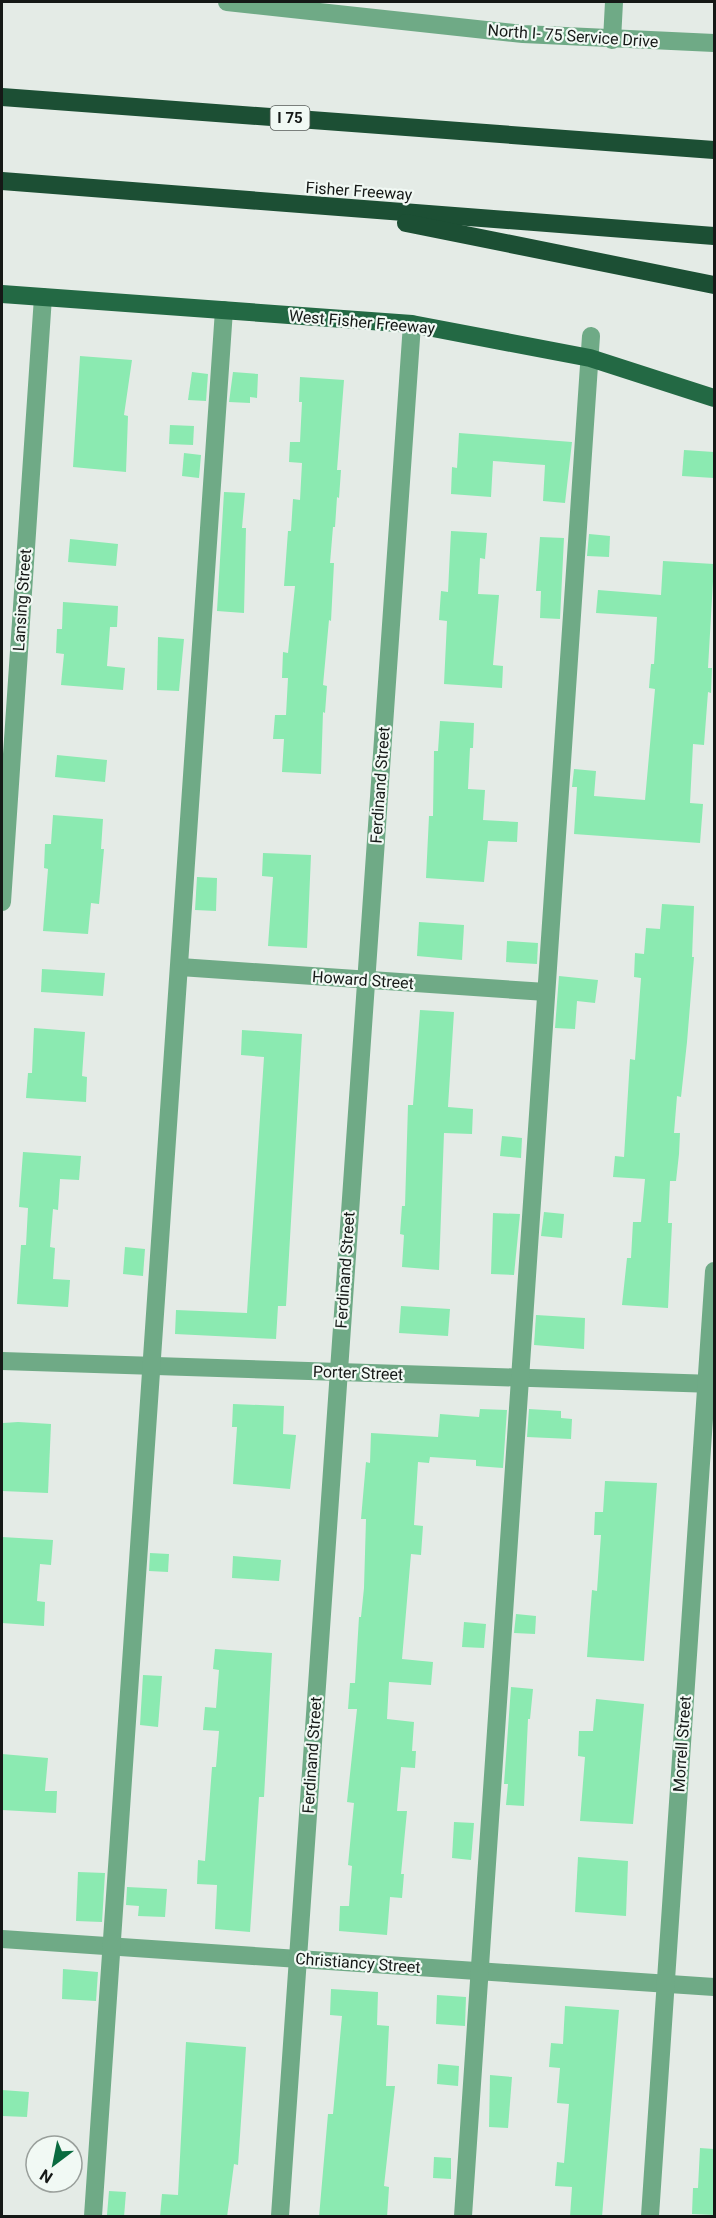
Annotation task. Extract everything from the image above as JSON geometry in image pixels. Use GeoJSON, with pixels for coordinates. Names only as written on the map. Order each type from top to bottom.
{"type":"FeatureCollection","features":[{"type":"Feature","properties":{"kind":"highway","name":"I 75"},"geometry":{"type":"LineString","coordinates":[[2,97],[714,150]]}},
{"type":"Feature","properties":{"kind":"highway","name":"Fisher Freeway"},"geometry":{"type":"LineString","coordinates":[[2,181],[714,236]]}},
{"type":"Feature","properties":{"kind":"highway"},"geometry":{"type":"LineString","coordinates":[[331,208],[714,285]]}},
{"type":"Feature","properties":{"kind":"main road","name":"West Fisher Freeway"},"geometry":{"type":"LineString","coordinates":[[2,294],[412,324],[590,358],[714,398]]}},
{"type":"Feature","properties":{"kind":"street","name":"North I- 75 Service Drive"},"geometry":{"type":"LineString","coordinates":[[226,2],[370,10],[432,26],[612,40],[714,43]]}},
{"type":"Feature","properties":{"kind":"street"},"geometry":{"type":"LineString","coordinates":[[612,40],[614,2]]}},
{"type":"Feature","properties":{"kind":"street","name":"Lansing Street"},"geometry":{"type":"LineString","coordinates":[[2,902],[43,297]]}},
{"type":"Feature","properties":{"kind":"street"},"geometry":{"type":"LineString","coordinates":[[93,2217],[224,310]]}},
{"type":"Feature","properties":{"kind":"street","name":"Ferdinand Street"},"geometry":{"type":"LineString","coordinates":[[280,2217],[412,324]]}},
{"type":"Feature","properties":{"kind":"street"},"geometry":{"type":"LineString","coordinates":[[463,2217],[591,336]]}},
{"type":"Feature","properties":{"kind":"street","name":"Howard Street"},"geometry":{"type":"LineString","coordinates":[[180,967],[546,992]]}},
{"type":"Feature","properties":{"kind":"street","name":"Morrell Street"},"geometry":{"type":"LineString","coordinates":[[650,2217],[711,1384],[714,1271]]}},
{"type":"Feature","properties":{"kind":"street","name":"Porter Street"},"geometry":{"type":"LineString","coordinates":[[2,1361],[711,1384]]}},
{"type":"Feature","properties":{"kind":"street","name":"Christiancy Street"},"geometry":{"type":"LineString","coordinates":[[2,1940],[714,1987]]}},
{"type":"Feature","properties":{"kind":"building"},"geometry":{"type":"Polygon","coordinates":[[[80,356],[132,360],[124,415],[128,416],[126,472],[73,467],[80,356]]]}},
{"type":"Feature","properties":{"kind":"building"},"geometry":{"type":"Polygon","coordinates":[[[192,372],[208,374],[206,401],[188,400],[192,372]]]}},
{"type":"Feature","properties":{"kind":"building"},"geometry":{"type":"Polygon","coordinates":[[[233,372],[258,374],[257,398],[250,397],[250,403],[229,402],[233,372]]]}},
{"type":"Feature","properties":{"kind":"building"},"geometry":{"type":"Polygon","coordinates":[[[300,377],[344,380],[337,470],[341,470],[339,498],[337,497],[330,563],[334,563],[331,621],[329,620],[323,685],[327,686],[325,713],[323,712],[321,774],[282,772],[284,739],[273,739],[275,715],[286,715],[288,678],[282,678],[283,652],[288,653],[295,586],[284,586],[288,531],[291,531],[293,499],[300,500],[302,463],[289,462],[290,442],[300,442],[302,402],[299,402],[300,377]]]}},
{"type":"Feature","properties":{"kind":"building"},"geometry":{"type":"Polygon","coordinates":[[[170,425],[194,426],[193,445],[169,444],[170,425]]]}},
{"type":"Feature","properties":{"kind":"building"},"geometry":{"type":"Polygon","coordinates":[[[459,433],[572,442],[565,503],[543,501],[545,465],[493,461],[491,497],[451,494],[452,467],[457,468],[459,433]]]}},
{"type":"Feature","properties":{"kind":"building"},"geometry":{"type":"Polygon","coordinates":[[[684,450],[714,452],[714,478],[682,476],[684,450]]]}},
{"type":"Feature","properties":{"kind":"building"},"geometry":{"type":"Polygon","coordinates":[[[184,453],[201,455],[199,478],[182,476],[184,453]]]}},
{"type":"Feature","properties":{"kind":"building"},"geometry":{"type":"Polygon","coordinates":[[[224,492],[245,493],[242,528],[246,528],[244,613],[217,611],[224,492]]]}},
{"type":"Feature","properties":{"kind":"building"},"geometry":{"type":"Polygon","coordinates":[[[451,531],[487,533],[485,559],[480,558],[478,594],[499,595],[493,665],[503,666],[502,688],[444,684],[447,621],[439,620],[441,591],[448,592],[451,531]]]}},
{"type":"Feature","properties":{"kind":"building"},"geometry":{"type":"Polygon","coordinates":[[[589,534],[610,536],[609,557],[587,556],[589,534]]]}},
{"type":"Feature","properties":{"kind":"building"},"geometry":{"type":"Polygon","coordinates":[[[540,537],[564,538],[560,619],[540,618],[541,591],[536,591],[540,537]]]}},
{"type":"Feature","properties":{"kind":"building"},"geometry":{"type":"Polygon","coordinates":[[[70,539],[118,544],[116,566],[68,562],[70,539]]]}},
{"type":"Feature","properties":{"kind":"building"},"geometry":{"type":"Polygon","coordinates":[[[663,561],[714,564],[708,668],[712,668],[711,693],[708,692],[704,745],[693,744],[690,803],[703,804],[700,843],[574,834],[577,787],[572,787],[574,769],[596,771],[594,796],[645,800],[655,689],[649,688],[651,664],[654,664],[657,617],[596,613],[598,590],[661,595],[663,561]]]}},
{"type":"Feature","properties":{"kind":"building"},"geometry":{"type":"Polygon","coordinates":[[[63,602],[118,606],[117,627],[110,627],[107,666],[125,668],[123,690],[61,685],[64,654],[56,653],[57,629],[62,629],[63,602]]]}},
{"type":"Feature","properties":{"kind":"building"},"geometry":{"type":"Polygon","coordinates":[[[158,637],[184,639],[179,691],[157,690],[158,637]]]}},
{"type":"Feature","properties":{"kind":"building"},"geometry":{"type":"Polygon","coordinates":[[[440,721],[474,723],[468,789],[485,790],[483,820],[518,822],[517,842],[488,841],[484,882],[426,878],[429,816],[433,816],[434,751],[438,751],[440,721]]]}},
{"type":"Feature","properties":{"kind":"building"},"geometry":{"type":"Polygon","coordinates":[[[57,755],[107,760],[105,782],[55,777],[57,755]]]}},
{"type":"Feature","properties":{"kind":"building"},"geometry":{"type":"Polygon","coordinates":[[[53,815],[103,819],[101,849],[104,849],[99,904],[91,903],[88,934],[43,931],[48,869],[44,868],[45,844],[51,844],[53,815]]]}},
{"type":"Feature","properties":{"kind":"building"},"geometry":{"type":"Polygon","coordinates":[[[263,853],[311,855],[307,948],[268,946],[273,877],[262,876],[263,853]]]}},
{"type":"Feature","properties":{"kind":"building"},"geometry":{"type":"Polygon","coordinates":[[[197,877],[217,878],[216,911],[195,910],[197,877]]]}},
{"type":"Feature","properties":{"kind":"building"},"geometry":{"type":"Polygon","coordinates":[[[662,904],[694,906],[692,957],[694,957],[687,1042],[681,1097],[677,1096],[674,1133],[680,1133],[679,1154],[676,1181],[670,1181],[668,1223],[672,1223],[668,1308],[622,1305],[627,1258],[631,1258],[633,1222],[641,1222],[645,1179],[613,1177],[615,1156],[624,1157],[630,1059],[635,1060],[641,978],[634,977],[635,953],[644,954],[646,928],[660,929],[662,904]]]}},
{"type":"Feature","properties":{"kind":"building"},"geometry":{"type":"Polygon","coordinates":[[[419,922],[464,925],[462,960],[417,956],[419,922]]]}},
{"type":"Feature","properties":{"kind":"building"},"geometry":{"type":"Polygon","coordinates":[[[507,941],[538,943],[537,964],[506,962],[507,941]]]}},
{"type":"Feature","properties":{"kind":"building"},"geometry":{"type":"Polygon","coordinates":[[[42,969],[105,973],[103,996],[41,992],[42,969]]]}},
{"type":"Feature","properties":{"kind":"building"},"geometry":{"type":"Polygon","coordinates":[[[559,976],[598,980],[595,1003],[577,1001],[575,1029],[555,1028],[559,976]]]}},
{"type":"Feature","properties":{"kind":"building"},"geometry":{"type":"Polygon","coordinates":[[[420,1010],[454,1012],[448,1107],[473,1109],[472,1134],[444,1133],[439,1270],[402,1267],[404,1235],[400,1234],[402,1206],[405,1206],[408,1105],[413,1105],[420,1010]]]}},
{"type":"Feature","properties":{"kind":"building"},"geometry":{"type":"Polygon","coordinates":[[[34,1028],[85,1032],[82,1076],[87,1077],[86,1102],[26,1098],[28,1073],[32,1073],[34,1028]]]}},
{"type":"Feature","properties":{"kind":"building"},"geometry":{"type":"Polygon","coordinates":[[[242,1030],[302,1034],[286,1306],[278,1306],[276,1339],[175,1334],[176,1310],[247,1313],[264,1057],[241,1055],[242,1030]]]}},
{"type":"Feature","properties":{"kind":"building"},"geometry":{"type":"Polygon","coordinates":[[[502,1136],[522,1138],[521,1158],[500,1156],[502,1136]]]}},
{"type":"Feature","properties":{"kind":"building"},"geometry":{"type":"Polygon","coordinates":[[[23,1152],[81,1156],[79,1180],[60,1179],[58,1210],[53,1209],[50,1247],[55,1248],[53,1279],[70,1280],[68,1307],[17,1304],[21,1245],[26,1245],[28,1208],[19,1207],[23,1152]]]}},
{"type":"Feature","properties":{"kind":"building"},"geometry":{"type":"Polygon","coordinates":[[[544,1212],[564,1214],[562,1238],[541,1236],[544,1212]]]}},
{"type":"Feature","properties":{"kind":"building"},"geometry":{"type":"Polygon","coordinates":[[[493,1213],[520,1214],[514,1275],[491,1274],[493,1213]]]}},
{"type":"Feature","properties":{"kind":"building"},"geometry":{"type":"Polygon","coordinates":[[[125,1247],[145,1249],[143,1276],[123,1274],[125,1247]]]}},
{"type":"Feature","properties":{"kind":"building"},"geometry":{"type":"Polygon","coordinates":[[[401,1306],[450,1309],[448,1336],[399,1333],[401,1306]]]}},
{"type":"Feature","properties":{"kind":"building"},"geometry":{"type":"Polygon","coordinates":[[[536,1315],[585,1318],[584,1349],[534,1345],[536,1315]]]}},
{"type":"Feature","properties":{"kind":"building"},"geometry":{"type":"Polygon","coordinates":[[[233,1404],[284,1406],[283,1434],[296,1435],[290,1489],[233,1484],[237,1427],[232,1427],[233,1404]]]}},
{"type":"Feature","properties":{"kind":"building"},"geometry":{"type":"Polygon","coordinates":[[[480,1409],[507,1410],[503,1468],[476,1466],[476,1460],[430,1457],[429,1463],[418,1462],[414,1525],[423,1526],[421,1555],[411,1554],[402,1659],[433,1662],[431,1685],[389,1682],[387,1719],[414,1722],[412,1751],[416,1751],[415,1768],[401,1767],[397,1811],[407,1811],[401,1874],[404,1874],[402,1898],[390,1897],[387,1935],[339,1931],[340,1906],[349,1906],[352,1866],[348,1865],[354,1803],[347,1802],[357,1709],[348,1709],[350,1683],[355,1683],[359,1617],[361,1617],[364,1588],[366,1519],[361,1519],[366,1462],[370,1463],[371,1433],[438,1437],[440,1414],[479,1417],[480,1409]]]}},
{"type":"Feature","properties":{"kind":"building"},"geometry":{"type":"Polygon","coordinates":[[[529,1409],[561,1411],[561,1418],[572,1419],[571,1439],[527,1437],[529,1409]]]}},
{"type":"Feature","properties":{"kind":"building"},"geometry":{"type":"Polygon","coordinates":[[[3,1423],[51,1424],[48,1493],[2,1491],[3,1423]]]}},
{"type":"Feature","properties":{"kind":"building"},"geometry":{"type":"Polygon","coordinates":[[[605,1481],[657,1483],[644,1661],[587,1657],[592,1590],[597,1591],[601,1535],[594,1535],[595,1512],[603,1512],[605,1481]]]}},
{"type":"Feature","properties":{"kind":"building"},"geometry":{"type":"Polygon","coordinates":[[[2,1537],[53,1540],[51,1565],[40,1564],[37,1601],[45,1602],[44,1626],[2,1623],[2,1537]]]}},
{"type":"Feature","properties":{"kind":"building"},"geometry":{"type":"Polygon","coordinates":[[[150,1553],[169,1554],[168,1572],[149,1571],[150,1553]]]}},
{"type":"Feature","properties":{"kind":"building"},"geometry":{"type":"Polygon","coordinates":[[[233,1556],[281,1560],[279,1581],[232,1578],[233,1556]]]}},
{"type":"Feature","properties":{"kind":"building"},"geometry":{"type":"Polygon","coordinates":[[[516,1614],[536,1616],[535,1634],[514,1633],[516,1614]]]}},
{"type":"Feature","properties":{"kind":"building"},"geometry":{"type":"Polygon","coordinates":[[[464,1622],[486,1624],[484,1648],[462,1647],[464,1622]]]}},
{"type":"Feature","properties":{"kind":"building"},"geometry":{"type":"Polygon","coordinates":[[[215,1649],[272,1653],[264,1797],[259,1797],[250,1932],[215,1929],[217,1885],[197,1884],[198,1860],[205,1861],[212,1767],[216,1767],[219,1731],[203,1730],[205,1707],[216,1708],[219,1670],[213,1669],[215,1649]]]}},
{"type":"Feature","properties":{"kind":"building"},"geometry":{"type":"Polygon","coordinates":[[[143,1675],[162,1676],[158,1727],[140,1725],[143,1675]]]}},
{"type":"Feature","properties":{"kind":"building"},"geometry":{"type":"Polygon","coordinates":[[[511,1687],[533,1689],[530,1719],[528,1719],[524,1806],[506,1805],[508,1784],[504,1784],[511,1687]]]}},
{"type":"Feature","properties":{"kind":"building"},"geometry":{"type":"Polygon","coordinates":[[[596,1699],[644,1704],[633,1824],[580,1821],[585,1757],[578,1756],[579,1731],[593,1731],[596,1699]]]}},
{"type":"Feature","properties":{"kind":"building"},"geometry":{"type":"Polygon","coordinates":[[[2,1754],[48,1758],[45,1791],[57,1791],[56,1813],[2,1810],[2,1754]]]}},
{"type":"Feature","properties":{"kind":"building"},"geometry":{"type":"Polygon","coordinates":[[[454,1822],[474,1823],[471,1860],[452,1858],[454,1822]]]}},
{"type":"Feature","properties":{"kind":"building"},"geometry":{"type":"Polygon","coordinates":[[[578,1857],[628,1861],[626,1916],[575,1912],[578,1857]]]}},
{"type":"Feature","properties":{"kind":"building"},"geometry":{"type":"Polygon","coordinates":[[[78,1872],[105,1873],[102,1922],[76,1921],[78,1872]]]}},
{"type":"Feature","properties":{"kind":"building"},"geometry":{"type":"Polygon","coordinates":[[[127,1887],[167,1889],[165,1917],[138,1916],[139,1906],[126,1905],[127,1887]]]}},
{"type":"Feature","properties":{"kind":"building"},"geometry":{"type":"Polygon","coordinates":[[[63,1969],[98,1972],[96,2001],[62,1999],[63,1969]]]}},
{"type":"Feature","properties":{"kind":"building"},"geometry":{"type":"Polygon","coordinates":[[[331,1989],[378,1992],[377,2025],[389,2026],[386,2086],[395,2086],[384,2186],[389,2187],[387,2217],[319,2217],[328,2114],[333,2114],[342,2016],[330,2015],[331,1989]]]}},
{"type":"Feature","properties":{"kind":"building"},"geometry":{"type":"Polygon","coordinates":[[[437,1995],[466,1997],[465,2026],[436,2024],[437,1995]]]}},
{"type":"Feature","properties":{"kind":"building"},"geometry":{"type":"Polygon","coordinates":[[[565,2006],[619,2010],[602,2217],[570,2217],[572,2187],[555,2186],[557,2162],[564,2163],[569,2104],[557,2103],[560,2068],[549,2067],[551,2043],[563,2044],[565,2006]]]}},
{"type":"Feature","properties":{"kind":"building"},"geometry":{"type":"Polygon","coordinates":[[[186,2042],[246,2047],[238,2165],[234,2164],[227,2217],[160,2217],[162,2194],[178,2195],[186,2042]]]}},
{"type":"Feature","properties":{"kind":"building"},"geometry":{"type":"Polygon","coordinates":[[[438,2064],[459,2066],[458,2086],[437,2084],[438,2064]]]}},
{"type":"Feature","properties":{"kind":"building"},"geometry":{"type":"Polygon","coordinates":[[[490,2075],[512,2077],[508,2128],[489,2127],[490,2075]]]}},
{"type":"Feature","properties":{"kind":"building"},"geometry":{"type":"Polygon","coordinates":[[[2,2090],[29,2092],[27,2117],[2,2116],[2,2090]]]}},
{"type":"Feature","properties":{"kind":"building"},"geometry":{"type":"Polygon","coordinates":[[[700,2148],[714,2149],[714,2215],[692,2214],[693,2188],[698,2188],[700,2148]]]}},
{"type":"Feature","properties":{"kind":"building"},"geometry":{"type":"Polygon","coordinates":[[[434,2157],[451,2158],[451,2179],[433,2178],[434,2157]]]}},
{"type":"Feature","properties":{"kind":"building"},"geometry":{"type":"Polygon","coordinates":[[[109,2191],[126,2192],[124,2217],[107,2215],[109,2191]]]}}]}
